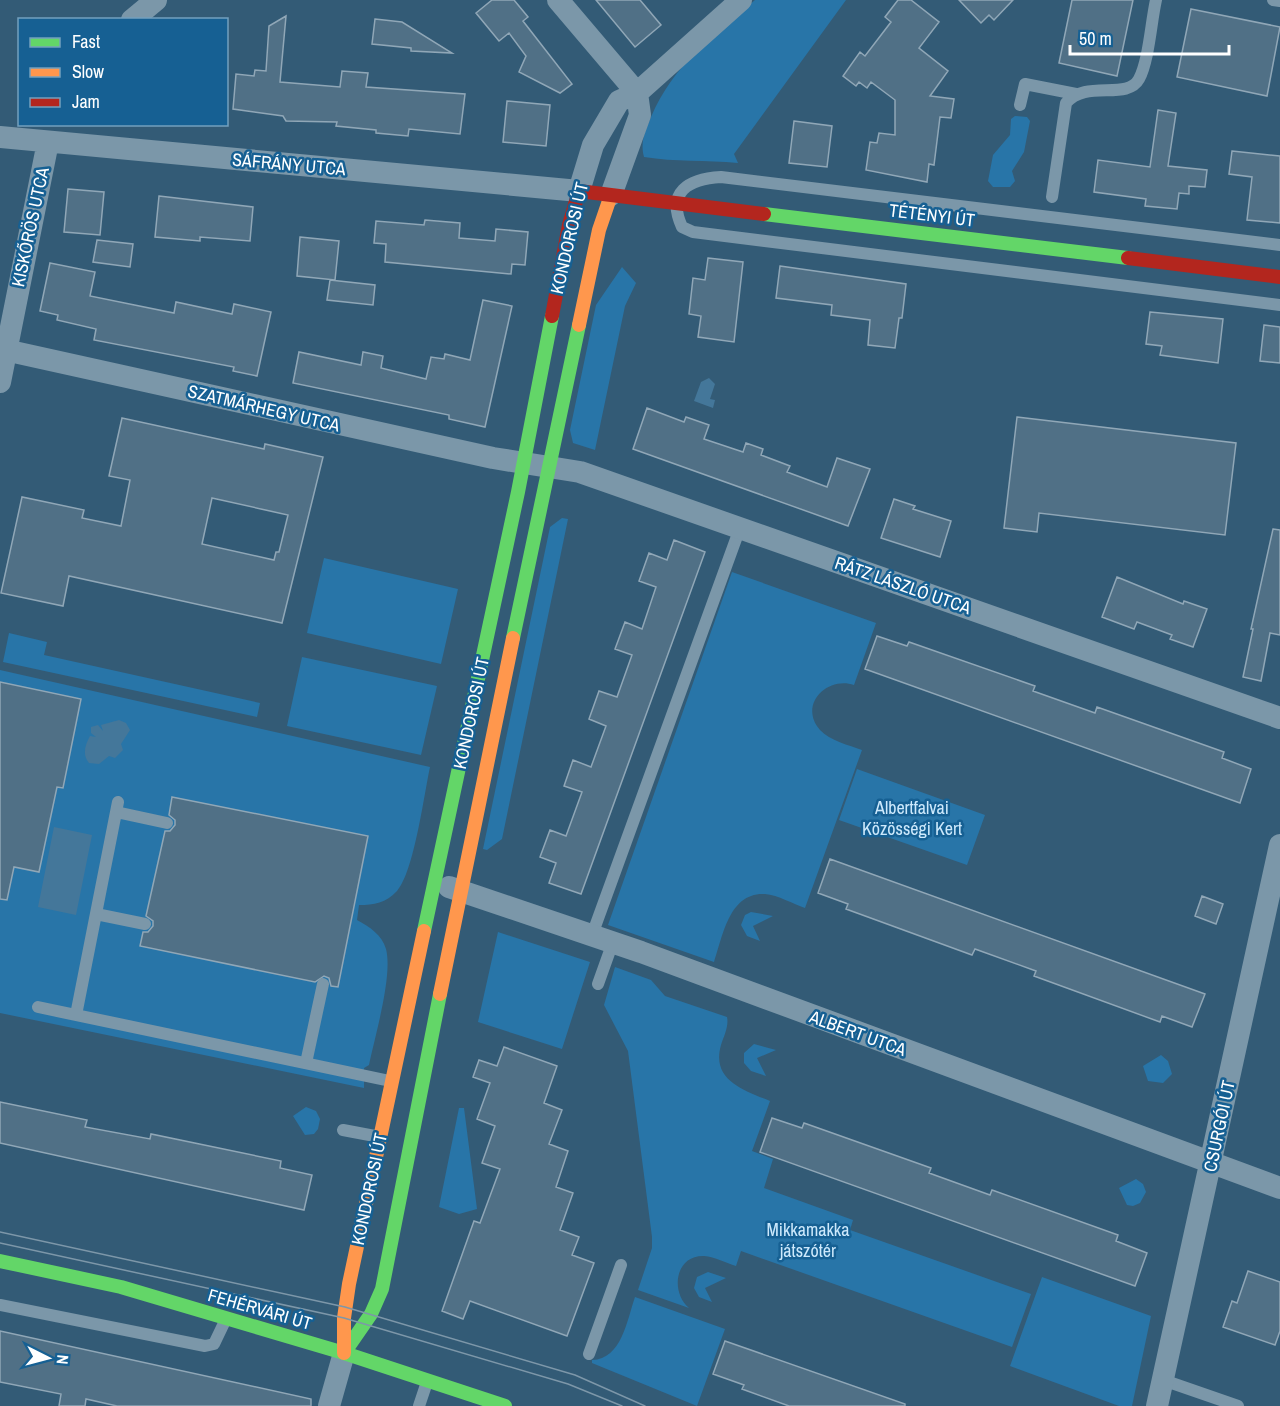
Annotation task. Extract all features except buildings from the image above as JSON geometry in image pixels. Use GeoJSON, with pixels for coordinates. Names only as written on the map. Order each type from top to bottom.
{"type":"FeatureCollection","features":[{"type":"Feature","properties":{"kind":"street"},"geometry":{"type":"LineString","coordinates":[[134,18],[156,0]]}},
{"type":"Feature","properties":{"kind":"street"},"geometry":{"type":"LineString","coordinates":[[558,0],[637,93]]}},
{"type":"Feature","properties":{"kind":"street","name":"KONDOROSI ÚT"},"geometry":{"type":"LineString","coordinates":[[344,1353],[371,1314],[382,1289],[396,1141],[408,1085],[435,882],[523,463],[569,225],[593,145],[619,101],[637,93],[741,0]]}},
{"type":"Feature","properties":{"kind":"street","name":"KONDOROSI ÚT"},"geometry":{"type":"LineString","coordinates":[[329,1406],[344,1353],[344,1318],[349,1284],[396,1141],[408,1085],[461,891],[599,231],[640,115],[637,93]]}},
{"type":"Feature","properties":{"kind":"street","name":"SÁFRÁNY UTCA"},"geometry":{"type":"LineString","coordinates":[[0,137],[36,136],[579,191]]}},
{"type":"Feature","properties":{"kind":"street","name":"KISKŐRÖS UTCA"},"geometry":{"type":"LineString","coordinates":[[0,382],[36,136]]}},
{"type":"Feature","properties":{"kind":"street","name":"TÉTÉNYI ÚT"},"geometry":{"type":"LineString","coordinates":[[579,191],[1280,277]]}},
{"type":"Feature","properties":{"kind":"street","name":"SZATMÁRHEGY UTCA"},"geometry":{"type":"LineString","coordinates":[[5,350],[523,463]]}},
{"type":"Feature","properties":{"kind":"street","name":"RÁTZ LÁSZLÓ UTCA"},"geometry":{"type":"LineString","coordinates":[[523,463],[580,472],[1280,718]]}},
{"type":"Feature","properties":{"kind":"street","name":"CSURGÓI ÚT"},"geometry":{"type":"LineString","coordinates":[[1157,1406],[1280,845]]}},
{"type":"Feature","properties":{"kind":"street","name":"ALBERT UTCA"},"geometry":{"type":"LineString","coordinates":[[435,882],[602,939],[1280,1188]]}},
{"type":"Feature","properties":{"kind":"street","name":"FEHÉRVÁRI ÚT"},"geometry":{"type":"LineString","coordinates":[[0,1261],[121,1287],[344,1353],[505,1406]]}},
{"type":"Feature","properties":{"kind":"lane"},"geometry":{"type":"LineString","coordinates":[[1020,105],[1024,84],[1076,94],[1098,89],[1125,89],[1136,84],[1142,72],[1156,0]]}},
{"type":"Feature","properties":{"kind":"lane"},"geometry":{"type":"LineString","coordinates":[[1273,0],[1280,1]]}},
{"type":"Feature","properties":{"kind":"lane"},"geometry":{"type":"LineString","coordinates":[[1052,197],[1066,103],[1076,94]]}},
{"type":"Feature","properties":{"kind":"lane"},"geometry":{"type":"LineString","coordinates":[[1280,245],[721,177],[707,178],[692,183],[680,192],[675,201],[676,215],[682,227],[693,232],[1280,304]]}},
{"type":"Feature","properties":{"kind":"lane"},"geometry":{"type":"LineString","coordinates":[[598,984],[602,939],[740,528]]}},
{"type":"Feature","properties":{"kind":"lane"},"geometry":{"type":"LineString","coordinates":[[76,1015],[117,807],[167,822]]}},
{"type":"Feature","properties":{"kind":"lane"},"geometry":{"type":"LineString","coordinates":[[96,914],[145,924]]}},
{"type":"Feature","properties":{"kind":"lane"},"geometry":{"type":"LineString","coordinates":[[306,1063],[323,984]]}},
{"type":"Feature","properties":{"kind":"lane"},"geometry":{"type":"LineString","coordinates":[[38,1007],[408,1085]]}},
{"type":"Feature","properties":{"kind":"lane"},"geometry":{"type":"LineString","coordinates":[[343,1130],[396,1141]]}},
{"type":"Feature","properties":{"kind":"lane"},"geometry":{"type":"LineString","coordinates":[[589,1354],[621,1264]]}},
{"type":"Feature","properties":{"kind":"lane"},"geometry":{"type":"LineString","coordinates":[[0,1305],[205,1347],[214,1344],[226,1318]]}},
{"type":"Feature","properties":{"kind":"lane"},"geometry":{"type":"LineString","coordinates":[[1163,1380],[1238,1406]]}},
{"type":"Feature","properties":{"kind":"lane"},"geometry":{"type":"LineString","coordinates":[[418,1406],[428,1381]]}},
{"type":"Feature","properties":{"kind":"green space"},"geometry":{"type":"Polygon","coordinates":[[[755,0],[846,0],[734,154],[738,163],[644,157],[645,132],[660,98],[671,82],[696,52],[755,0]]]}},
{"type":"Feature","properties":{"kind":"green space"},"geometry":{"type":"Polygon","coordinates":[[[1015,116],[1027,117],[1030,121],[1024,152],[1012,171],[1015,181],[1010,187],[993,187],[988,181],[993,155],[1010,135],[1011,119],[1015,116]]]}},
{"type":"Feature","properties":{"kind":"green space"},"geometry":{"type":"Polygon","coordinates":[[[622,267],[636,283],[625,306],[595,450],[573,443],[570,430],[596,305],[622,267]]]}},
{"type":"Feature","properties":{"kind":"green space"},"geometry":{"type":"Polygon","coordinates":[[[562,518],[568,519],[502,839],[487,850],[483,849],[550,527],[562,518]]]}},
{"type":"Feature","properties":{"kind":"green space"},"geometry":{"type":"Polygon","coordinates":[[[324,558],[458,589],[441,664],[307,633],[324,558]]]}},
{"type":"Feature","properties":{"kind":"green space"},"geometry":{"type":"Polygon","coordinates":[[[732,572],[876,623],[854,685],[844,683],[834,685],[826,689],[814,702],[812,711],[814,721],[824,734],[862,750],[805,908],[765,894],[753,895],[743,900],[729,918],[714,962],[608,925],[732,572]]]}},
{"type":"Feature","properties":{"kind":"green space"},"geometry":{"type":"Polygon","coordinates":[[[9,633],[47,642],[44,655],[260,703],[257,717],[3,662],[9,633]]]}},
{"type":"Feature","properties":{"kind":"green space"},"geometry":{"type":"Polygon","coordinates":[[[302,657],[437,686],[421,755],[287,726],[302,657]]]}},
{"type":"Feature","properties":{"kind":"green space"},"geometry":{"type":"Polygon","coordinates":[[[0,670],[430,767],[413,851],[403,881],[397,891],[384,901],[359,905],[357,920],[382,940],[388,960],[379,1022],[369,1065],[364,1068],[364,1088],[0,1013],[0,897],[9,891],[14,870],[0,867],[0,670]]]}},
{"type":"Feature","properties":{"kind":"green space","name":"Albertfalvai Közösségi Kert"},"geometry":{"type":"Polygon","coordinates":[[[857,769],[985,815],[967,865],[839,820],[857,769]]]}},
{"type":"Feature","properties":{"kind":"green space"},"geometry":{"type":"Polygon","coordinates":[[[751,912],[773,916],[753,926],[760,941],[747,936],[741,925],[745,915],[751,912]]]}},
{"type":"Feature","properties":{"kind":"green space"},"geometry":{"type":"Polygon","coordinates":[[[498,932],[590,962],[562,1049],[478,1022],[498,932]]]}},
{"type":"Feature","properties":{"kind":"green space","name":"Mikkamakka játszótér"},"geometry":{"type":"Polygon","coordinates":[[[615,967],[651,980],[665,996],[727,1017],[727,1027],[719,1057],[725,1075],[740,1088],[770,1101],[752,1151],[773,1159],[764,1188],[853,1220],[850,1230],[1031,1294],[1012,1347],[741,1251],[736,1266],[704,1256],[694,1257],[687,1261],[678,1276],[678,1284],[679,1293],[689,1308],[638,1290],[652,1248],[652,1237],[628,1051],[604,1005],[615,967]]]}},
{"type":"Feature","properties":{"kind":"green space"},"geometry":{"type":"Polygon","coordinates":[[[754,1044],[776,1050],[757,1058],[766,1076],[751,1071],[744,1063],[744,1053],[754,1044]]]}},
{"type":"Feature","properties":{"kind":"green space"},"geometry":{"type":"Polygon","coordinates":[[[1161,1055],[1168,1061],[1172,1074],[1163,1083],[1148,1081],[1143,1066],[1161,1055]]]}},
{"type":"Feature","properties":{"kind":"green space"},"geometry":{"type":"Polygon","coordinates":[[[306,1107],[316,1111],[320,1119],[318,1129],[314,1134],[305,1135],[293,1116],[306,1107]]]}},
{"type":"Feature","properties":{"kind":"green space"},"geometry":{"type":"Polygon","coordinates":[[[459,1108],[464,1108],[477,1209],[459,1214],[439,1207],[459,1108]]]}},
{"type":"Feature","properties":{"kind":"green space"},"geometry":{"type":"Polygon","coordinates":[[[1136,1179],[1143,1184],[1146,1192],[1140,1203],[1133,1206],[1127,1205],[1119,1188],[1136,1179]]]}},
{"type":"Feature","properties":{"kind":"green space"},"geometry":{"type":"Polygon","coordinates":[[[708,1272],[726,1278],[705,1288],[712,1302],[699,1297],[694,1288],[697,1277],[708,1272]]]}},
{"type":"Feature","properties":{"kind":"green space"},"geometry":{"type":"Polygon","coordinates":[[[1042,1277],[1151,1316],[1132,1406],[1119,1406],[1010,1366],[1042,1277]]]}},
{"type":"Feature","properties":{"kind":"green space"},"geometry":{"type":"Polygon","coordinates":[[[635,1297],[725,1329],[697,1406],[592,1363],[592,1360],[602,1358],[617,1346],[626,1327],[635,1297]]]}},
{"type":"Feature","properties":{"kind":"shaded area"},"geometry":{"type":"Polygon","coordinates":[[[709,378],[715,384],[710,399],[715,400],[713,408],[694,401],[701,382],[709,378]]]}},
{"type":"Feature","properties":{"kind":"shaded area"},"geometry":{"type":"Polygon","coordinates":[[[119,720],[126,723],[130,730],[121,744],[123,750],[115,758],[109,756],[99,764],[89,763],[85,753],[86,746],[90,736],[96,737],[91,733],[91,727],[98,725],[103,731],[101,725],[119,720]]]}},
{"type":"Feature","properties":{"kind":"shaded area"},"geometry":{"type":"Polygon","coordinates":[[[54,827],[92,835],[76,915],[38,907],[54,827]]]}},
{"type":"Feature","properties":{"kind":"tram line"},"geometry":{"type":"LineString","coordinates":[[0,1232],[345,1307],[575,1375],[645,1406]]}},
{"type":"Feature","properties":{"kind":"tram line"},"geometry":{"type":"LineString","coordinates":[[0,1243],[344,1318],[568,1384],[622,1406]]}},
{"type":"Feature","properties":{"kind":"traffic: fast"},"geometry":{"type":"LineString","coordinates":[[764,214],[1128,258]]}},
{"type":"Feature","properties":{"kind":"traffic: fast"},"geometry":{"type":"LineString","coordinates":[[424,931],[518,492],[552,316]]}},
{"type":"Feature","properties":{"kind":"traffic: fast"},"geometry":{"type":"LineString","coordinates":[[513,638],[579,325]]}},
{"type":"Feature","properties":{"kind":"traffic: fast"},"geometry":{"type":"LineString","coordinates":[[344,1353],[371,1314],[382,1289],[440,994]]}},
{"type":"Feature","properties":{"kind":"traffic: fast"},"geometry":{"type":"LineString","coordinates":[[0,1261],[121,1287],[344,1353],[505,1406]]}},
{"type":"Feature","properties":{"kind":"traffic: slow"},"geometry":{"type":"LineString","coordinates":[[579,325],[599,230],[611,195]]}},
{"type":"Feature","properties":{"kind":"traffic: slow"},"geometry":{"type":"LineString","coordinates":[[440,994],[513,638]]}},
{"type":"Feature","properties":{"kind":"traffic: slow"},"geometry":{"type":"LineString","coordinates":[[344,1353],[344,1318],[349,1284],[424,931]]}},
{"type":"Feature","properties":{"kind":"traffic: jam"},"geometry":{"type":"LineString","coordinates":[[552,316],[569,225],[579,191],[764,214]]}},
{"type":"Feature","properties":{"kind":"traffic: jam"},"geometry":{"type":"LineString","coordinates":[[1128,258],[1280,277]]}}]}
